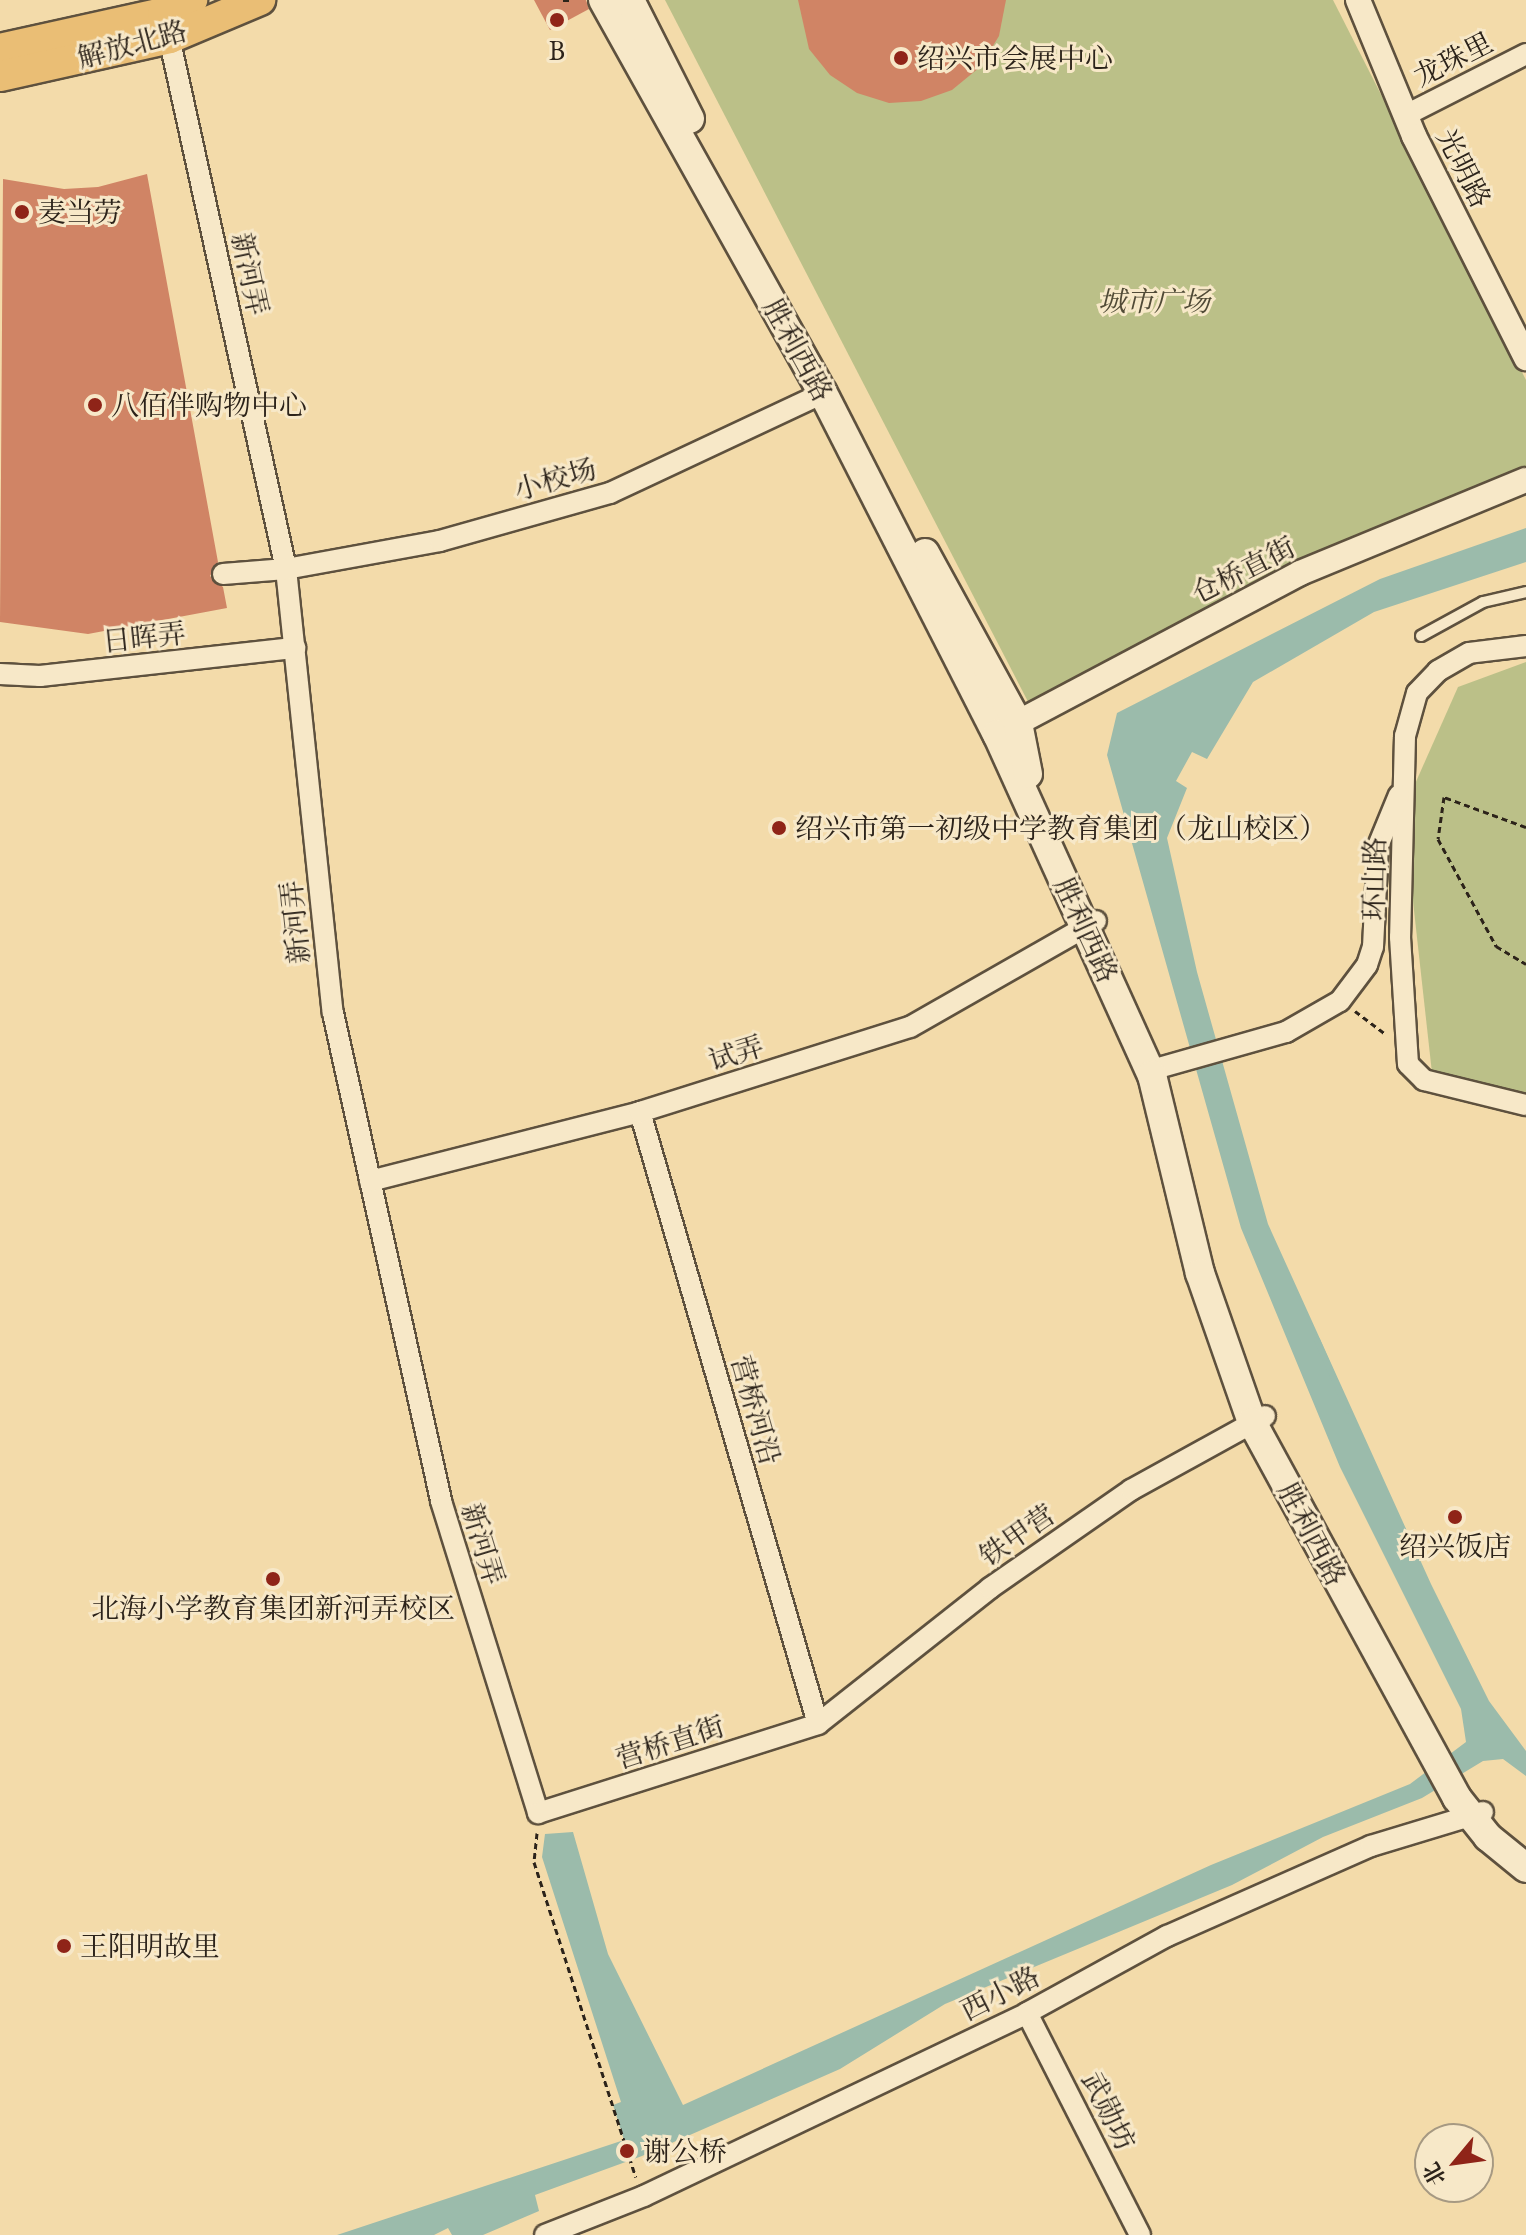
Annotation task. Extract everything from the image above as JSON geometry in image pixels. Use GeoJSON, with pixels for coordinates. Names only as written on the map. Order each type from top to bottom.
{"type":"FeatureCollection","features":[{"type":"Feature","properties":{"kind":"main road","name":"解放北路"},"geometry":{"type":"LineString","coordinates":[[0,49],[166,25],[192,0]]}},
{"type":"Feature","properties":{"kind":"main road","name":"解放北路"},"geometry":{"type":"LineString","coordinates":[[0,76],[260,0]]}},
{"type":"Feature","properties":{"kind":"main road","name":"胜利西路"},"geometry":{"type":"LineString","coordinates":[[603,0],[1008,728]]}},
{"type":"Feature","properties":{"kind":"main road","name":"胜利西路"},"geometry":{"type":"LineString","coordinates":[[630,0],[1008,728],[1152,1075],[1200,1273],[1258,1419],[1440,1755],[1470,1805],[1526,1868]]}},
{"type":"Feature","properties":{"kind":"main road","name":"胜利西路"},"geometry":{"type":"LineString","coordinates":[[1091,925],[1175,1063],[1215,1267],[1258,1419]]}},
{"type":"Feature","properties":{"kind":"main road","name":"胜利西路"},"geometry":{"type":"LineString","coordinates":[[1470,1805],[1526,1845]]}},
{"type":"Feature","properties":{"kind":"street","name":"光明路"},"geometry":{"type":"LineString","coordinates":[[1358,0],[1406,115],[1526,358]]}},
{"type":"Feature","properties":{"kind":"street","name":"新河弄"},"geometry":{"type":"LineString","coordinates":[[166,25],[286,569],[333,1013],[441,1501],[538,1813]]}},
{"type":"Feature","properties":{"kind":"street","name":"龙珠里"},"geometry":{"type":"LineString","coordinates":[[1406,115],[1526,54]]}},
{"type":"Feature","properties":{"kind":"street","name":"小校场"},"geometry":{"type":"LineString","coordinates":[[223,574],[286,569],[440,541],[610,493],[823,393]]}},
{"type":"Feature","properties":{"kind":"street","name":"仓桥直街"},"geometry":{"type":"LineString","coordinates":[[1008,728],[1300,573],[1526,480]]}},
{"type":"Feature","properties":{"kind":"street","name":"环山路"},"geometry":{"type":"LineString","coordinates":[[1526,646],[1469,653],[1438,671],[1417,693],[1405,736],[1400,937],[1408,1064],[1424,1080],[1526,1105]]}},
{"type":"Feature","properties":{"kind":"street","name":"日晖弄"},"geometry":{"type":"LineString","coordinates":[[0,674],[40,676],[295,648]]}},
{"type":"Feature","properties":{"kind":"street"},"geometry":{"type":"LineString","coordinates":[[1175,1063],[1286,1032],[1340,1001],[1367,965],[1373,947],[1378,846],[1404,784]]}},
{"type":"Feature","properties":{"kind":"street","name":"试弄"},"geometry":{"type":"LineString","coordinates":[[370,1181],[640,1112],[910,1027],[1091,925]]}},
{"type":"Feature","properties":{"kind":"street","name":"营桥河沿"},"geometry":{"type":"LineString","coordinates":[[640,1112],[818,1724]]}},
{"type":"Feature","properties":{"kind":"street","name":"铁甲营"},"geometry":{"type":"LineString","coordinates":[[818,1724],[990,1588],[1118,1499],[1258,1419]]}},
{"type":"Feature","properties":{"kind":"street","name":"营桥直街"},"geometry":{"type":"LineString","coordinates":[[538,1813],[818,1724]]}},
{"type":"Feature","properties":{"kind":"street","name":"西小路"},"geometry":{"type":"LineString","coordinates":[[545,2235],[644,2196],[1027,2013],[1167,1936],[1470,1805]]}},
{"type":"Feature","properties":{"kind":"street","name":"武勋坊"},"geometry":{"type":"LineString","coordinates":[[1027,2013],[1140,2235]]}},
{"type":"Feature","properties":{"kind":"lane"},"geometry":{"type":"LineString","coordinates":[[1421,636],[1483,602],[1526,592]]}},
{"type":"Feature","properties":{"kind":"path"},"geometry":{"type":"LineString","coordinates":[[563,0],[573,0]]}},
{"type":"Feature","properties":{"kind":"path"},"geometry":{"type":"LineString","coordinates":[[1526,827],[1444,797],[1438,839],[1496,946],[1526,964]]}},
{"type":"Feature","properties":{"kind":"path"},"geometry":{"type":"LineString","coordinates":[[1340,1001],[1380,1032],[1400,1037]]}},
{"type":"Feature","properties":{"kind":"path"},"geometry":{"type":"LineString","coordinates":[[538,1813],[534,1862],[615,2121],[639,2184]]}},
{"type":"Feature","properties":{"kind":"green space","name":"城市广场"},"geometry":{"type":"Polygon","coordinates":[[[665,0],[1333,0],[1526,380],[1526,473],[1038,721],[665,0]]]}},
{"type":"Feature","properties":{"kind":"green space"},"geometry":{"type":"Polygon","coordinates":[[[1526,662],[1526,1097],[1432,1073],[1403,811],[1458,687],[1526,662]]]}},
{"type":"Feature","properties":{"kind":"shaded area"},"geometry":{"type":"Polygon","coordinates":[[[1526,528],[1526,562],[1374,612],[1253,682],[1207,759],[1192,752],[1176,781],[1187,788],[1167,838],[1197,972],[1268,1224],[1431,1584],[1489,1701],[1526,1751],[1526,1776],[1503,1759],[1483,1761],[1422,1798],[1323,1837],[1232,1885],[945,2004],[840,2069],[642,2156],[535,2195],[539,2211],[483,2235],[452,2235],[448,2228],[434,2235],[337,2235],[624,2140],[613,2105],[621,2102],[542,1857],[545,1834],[573,1832],[608,1954],[683,2105],[1211,1865],[1410,1784],[1466,1742],[1461,1709],[1340,1467],[1241,1228],[1107,755],[1117,713],[1380,579],[1526,528]]]}},
{"type":"Feature","properties":{"kind":"building","name":"B"},"geometry":{"type":"Polygon","coordinates":[[[534,0],[586,0],[589,9],[550,30],[534,0]]]}},
{"type":"Feature","properties":{"kind":"building","name":"绍兴市会展中心"},"geometry":{"type":"Polygon","coordinates":[[[798,0],[1006,0],[999,36],[980,67],[952,90],[921,101],[889,103],[857,93],[830,75],[809,49],[798,0]]]}},
{"type":"Feature","properties":{"kind":"building","name":"八佰伴购物中心"},"geometry":{"type":"Polygon","coordinates":[[[147,174],[218,562],[210,576],[223,587],[227,608],[88,634],[0,622],[3,179],[64,189],[98,187],[147,174]]]}},
{"type":"Feature","properties":{"kind":"waterway"},"geometry":{"type":"LineString","coordinates":[[1317,1340],[1348,1411]]}},
{"type":"Feature","properties":{"kind":"place","name":"B"},"geometry":{"type":"Point","coordinates":[557,20]}},
{"type":"Feature","properties":{"kind":"place","name":"绍兴市会展中心"},"geometry":{"type":"Point","coordinates":[901,58]}},
{"type":"Feature","properties":{"kind":"place","name":"麦当劳"},"geometry":{"type":"Point","coordinates":[22,212]}},
{"type":"Feature","properties":{"kind":"place","name":"八佰伴购物中心"},"geometry":{"type":"Point","coordinates":[95,405]}},
{"type":"Feature","properties":{"kind":"place","name":"绍兴市第一初级中学教育集团（龙山校区）"},"geometry":{"type":"Point","coordinates":[779,828]}},
{"type":"Feature","properties":{"kind":"place","name":"绍兴饭店"},"geometry":{"type":"Point","coordinates":[1455,1517]}},
{"type":"Feature","properties":{"kind":"place","name":"北海小学教育集团新河弄校区"},"geometry":{"type":"Point","coordinates":[273,1579]}},
{"type":"Feature","properties":{"kind":"place","name":"王阳明故里"},"geometry":{"type":"Point","coordinates":[64,1946]}},
{"type":"Feature","properties":{"kind":"place","name":"谢公桥"},"geometry":{"type":"Point","coordinates":[627,2151]}}]}
